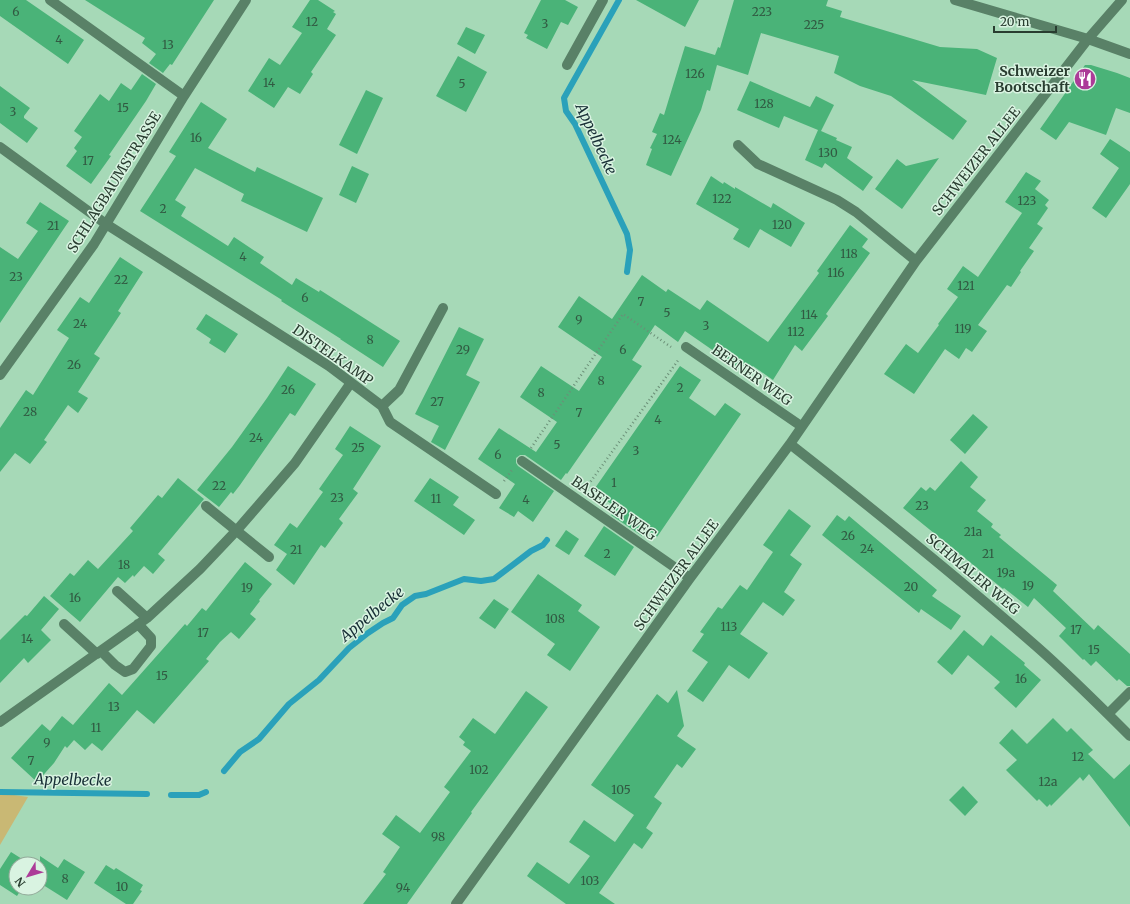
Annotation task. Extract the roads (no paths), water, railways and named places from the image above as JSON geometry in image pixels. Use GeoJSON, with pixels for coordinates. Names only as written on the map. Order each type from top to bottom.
{"type":"FeatureCollection","features":[{"type":"Feature","properties":{"kind":"street"},"geometry":{"type":"LineString","coordinates":[[50,0],[184,96]]}},
{"type":"Feature","properties":{"kind":"street","name":"SCHLAGBAUMSTRASSE"},"geometry":{"type":"LineString","coordinates":[[0,375],[94,244],[184,96],[246,0]]}},
{"type":"Feature","properties":{"kind":"street"},"geometry":{"type":"LineString","coordinates":[[567,65],[603,0]]}},
{"type":"Feature","properties":{"kind":"street"},"geometry":{"type":"LineString","coordinates":[[955,0],[1088,39],[1130,54]]}},
{"type":"Feature","properties":{"kind":"street","name":"SCHWEIZER ALLEE"},"geometry":{"type":"LineString","coordinates":[[456,904],[690,578],[790,444],[801,426],[916,262],[1088,39],[1122,0]]}},
{"type":"Feature","properties":{"kind":"street"},"geometry":{"type":"LineString","coordinates":[[738,144],[758,164],[837,200],[856,212],[916,262]]}},
{"type":"Feature","properties":{"kind":"street","name":"DISTELKAMP"},"geometry":{"type":"LineString","coordinates":[[0,148],[106,224],[329,366],[350,384],[382,406],[390,422],[496,494]]}},
{"type":"Feature","properties":{"kind":"street"},"geometry":{"type":"LineString","coordinates":[[382,406],[399,390],[443,308]]}},
{"type":"Feature","properties":{"kind":"street","name":"BERNER WEG"},"geometry":{"type":"LineString","coordinates":[[684,351],[801,426]]}},
{"type":"Feature","properties":{"kind":"street"},"geometry":{"type":"LineString","coordinates":[[0,722],[146,618],[200,568],[237,530],[294,463],[350,384]]}},
{"type":"Feature","properties":{"kind":"street","name":"SCHMALER WEG"},"geometry":{"type":"LineString","coordinates":[[790,444],[911,540],[1036,646],[1130,736]]}},
{"type":"Feature","properties":{"kind":"street","name":"BASELER WEG"},"geometry":{"type":"LineString","coordinates":[[522,462],[690,578]]}},
{"type":"Feature","properties":{"kind":"street"},"geometry":{"type":"LineString","coordinates":[[206,506],[270,557]]}},
{"type":"Feature","properties":{"kind":"street"},"geometry":{"type":"LineString","coordinates":[[117,592],[146,618]]}},
{"type":"Feature","properties":{"kind":"street"},"geometry":{"type":"LineString","coordinates":[[64,624],[125,672],[133,669],[151,646],[151,638],[138,624]]}},
{"type":"Feature","properties":{"kind":"street"},"geometry":{"type":"LineString","coordinates":[[1108,714],[1130,692]]}},
{"type":"Feature","properties":{"kind":"waterway","name":"Appelbecke"},"geometry":{"type":"LineString","coordinates":[[619,0],[564,98],[566,111],[575,124],[627,234],[630,250],[627,272]]}},
{"type":"Feature","properties":{"kind":"waterway","name":"Appelbecke"},"geometry":{"type":"LineString","coordinates":[[224,771],[240,752],[259,739],[289,704],[319,680],[349,648],[368,633],[393,618],[402,605],[415,596],[426,594],[464,579],[481,581],[494,579],[531,551],[543,545],[547,540]]}},
{"type":"Feature","properties":{"kind":"waterway","name":"Appelbecke"},"geometry":{"type":"LineString","coordinates":[[0,792],[147,794]]}},
{"type":"Feature","properties":{"kind":"waterway","name":"Appelbecke"},"geometry":{"type":"LineString","coordinates":[[171,795],[199,795],[206,792]]}},
{"type":"Feature","properties":{"kind":"place","name":"Schweizer Bootschaft"},"geometry":{"type":"Point","coordinates":[1085,79]}}]}
